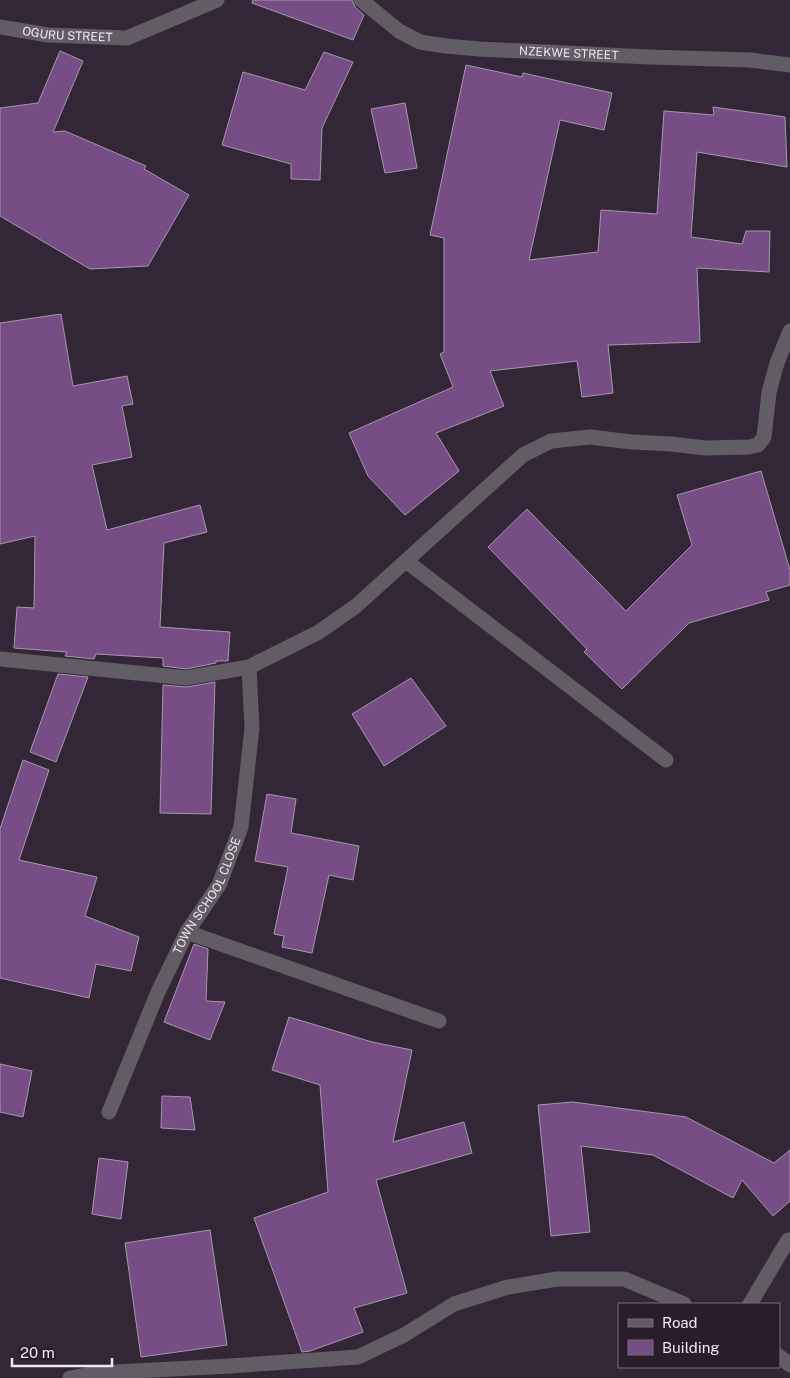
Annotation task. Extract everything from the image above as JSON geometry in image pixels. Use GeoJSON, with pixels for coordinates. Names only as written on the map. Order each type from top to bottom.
{"type":"FeatureCollection","features":[{"type":"Feature","properties":{"kind":"street","name":"OGURU STREET"},"geometry":{"type":"LineString","coordinates":[[0,27],[48,34],[127,38],[217,0]]}},
{"type":"Feature","properties":{"kind":"street","name":"NZEKWE STREET"},"geometry":{"type":"LineString","coordinates":[[362,0],[399,31],[420,42],[446,46],[612,56],[750,60],[790,65]]}},
{"type":"Feature","properties":{"kind":"street"},"geometry":{"type":"LineString","coordinates":[[0,659],[186,678],[249,667],[319,632],[356,606],[522,455],[551,441],[590,437],[704,448],[758,445],[764,437],[769,392],[777,363],[790,332]]}},
{"type":"Feature","properties":{"kind":"street"},"geometry":{"type":"LineString","coordinates":[[406,561],[666,760]]}},
{"type":"Feature","properties":{"kind":"street","name":"TOWN SCHOOL CLOSE"},"geometry":{"type":"LineString","coordinates":[[109,1112],[158,992],[187,932],[219,885],[241,827],[252,728],[249,667]]}},
{"type":"Feature","properties":{"kind":"street"},"geometry":{"type":"LineString","coordinates":[[187,932],[438,1021]]}},
{"type":"Feature","properties":{"kind":"street"},"geometry":{"type":"LineString","coordinates":[[751,1303],[788,1240]]}},
{"type":"Feature","properties":{"kind":"street"},"geometry":{"type":"LineString","coordinates":[[70,1378],[96,1373],[358,1357],[404,1335],[454,1304],[508,1287],[557,1279],[624,1279],[682,1303]]}},
{"type":"Feature","properties":{"kind":"street"},"geometry":{"type":"LineString","coordinates":[[780,1357],[790,1365]]}},
{"type":"Feature","properties":{"kind":"building"},"geometry":{"type":"Polygon","coordinates":[[[253,0],[352,0],[355,7],[364,15],[353,40],[252,3],[253,0]]]}},
{"type":"Feature","properties":{"kind":"building"},"geometry":{"type":"Polygon","coordinates":[[[60,51],[83,61],[53,132],[65,131],[146,166],[144,169],[189,195],[148,266],[90,269],[0,216],[0,108],[38,103],[60,51]]]}},
{"type":"Feature","properties":{"kind":"building"},"geometry":{"type":"Polygon","coordinates":[[[324,52],[353,62],[322,128],[320,180],[291,179],[291,164],[222,145],[243,72],[305,90],[324,52]]]}},
{"type":"Feature","properties":{"kind":"building"},"geometry":{"type":"Polygon","coordinates":[[[466,65],[522,77],[523,73],[612,93],[604,130],[560,120],[529,260],[598,252],[601,210],[657,214],[664,111],[714,115],[713,107],[785,117],[787,167],[697,152],[691,237],[742,244],[746,231],[770,231],[769,272],[697,268],[700,342],[608,345],[613,393],[582,397],[577,361],[490,371],[504,406],[436,433],[459,471],[405,515],[368,476],[349,433],[453,387],[440,354],[444,352],[444,238],[430,235],[466,65]]]}},
{"type":"Feature","properties":{"kind":"building"},"geometry":{"type":"Polygon","coordinates":[[[405,103],[417,168],[385,173],[371,109],[405,103]]]}},
{"type":"Feature","properties":{"kind":"building"},"geometry":{"type":"Polygon","coordinates":[[[61,314],[73,386],[127,376],[133,404],[122,406],[132,457],[92,465],[107,530],[200,505],[207,532],[164,543],[160,627],[230,632],[228,661],[216,661],[216,663],[186,669],[163,666],[163,658],[96,654],[94,659],[65,656],[67,652],[14,648],[17,607],[34,608],[35,536],[0,544],[0,323],[61,314]]]}},
{"type":"Feature","properties":{"kind":"building"},"geometry":{"type":"Polygon","coordinates":[[[761,471],[790,570],[790,585],[766,592],[769,600],[689,623],[622,689],[584,652],[587,649],[488,547],[527,509],[626,611],[692,545],[677,495],[761,471]]]}},
{"type":"Feature","properties":{"kind":"building"},"geometry":{"type":"Polygon","coordinates":[[[58,674],[88,677],[56,762],[30,752],[58,674]]]}},
{"type":"Feature","properties":{"kind":"building"},"geometry":{"type":"Polygon","coordinates":[[[411,678],[446,726],[384,766],[352,714],[411,678]]]}},
{"type":"Feature","properties":{"kind":"building"},"geometry":{"type":"Polygon","coordinates":[[[215,682],[211,814],[160,813],[163,685],[187,687],[215,682]]]}},
{"type":"Feature","properties":{"kind":"building"},"geometry":{"type":"Polygon","coordinates":[[[23,760],[49,770],[19,860],[97,877],[85,916],[139,937],[131,971],[96,964],[89,998],[0,978],[0,829],[23,760]]]}},
{"type":"Feature","properties":{"kind":"building"},"geometry":{"type":"Polygon","coordinates":[[[267,794],[296,799],[291,833],[359,846],[353,880],[329,875],[312,953],[282,947],[284,936],[274,934],[288,867],[255,861],[267,794]]]}},
{"type":"Feature","properties":{"kind":"building"},"geometry":{"type":"Polygon","coordinates":[[[194,944],[208,949],[206,1001],[225,1002],[210,1040],[164,1022],[194,944]]]}},
{"type":"Feature","properties":{"kind":"building"},"geometry":{"type":"Polygon","coordinates":[[[289,1017],[372,1042],[412,1050],[393,1142],[464,1122],[472,1153],[376,1180],[407,1293],[354,1308],[363,1332],[310,1351],[302,1352],[254,1218],[328,1192],[320,1085],[272,1070],[289,1017]]]}},
{"type":"Feature","properties":{"kind":"building"},"geometry":{"type":"Polygon","coordinates":[[[0,1064],[32,1071],[23,1117],[0,1112],[0,1064]]]}},
{"type":"Feature","properties":{"kind":"building"},"geometry":{"type":"Polygon","coordinates":[[[162,1096],[190,1097],[195,1130],[161,1128],[162,1096]]]}},
{"type":"Feature","properties":{"kind":"building"},"geometry":{"type":"Polygon","coordinates":[[[573,1102],[686,1117],[774,1163],[790,1150],[790,1201],[773,1216],[742,1180],[733,1198],[653,1155],[581,1146],[590,1232],[551,1236],[538,1105],[573,1102]]]}},
{"type":"Feature","properties":{"kind":"building"},"geometry":{"type":"Polygon","coordinates":[[[99,1158],[128,1162],[121,1219],[92,1214],[99,1158]]]}},
{"type":"Feature","properties":{"kind":"building"},"geometry":{"type":"Polygon","coordinates":[[[210,1230],[227,1345],[141,1357],[125,1243],[210,1230]]]}}]}
